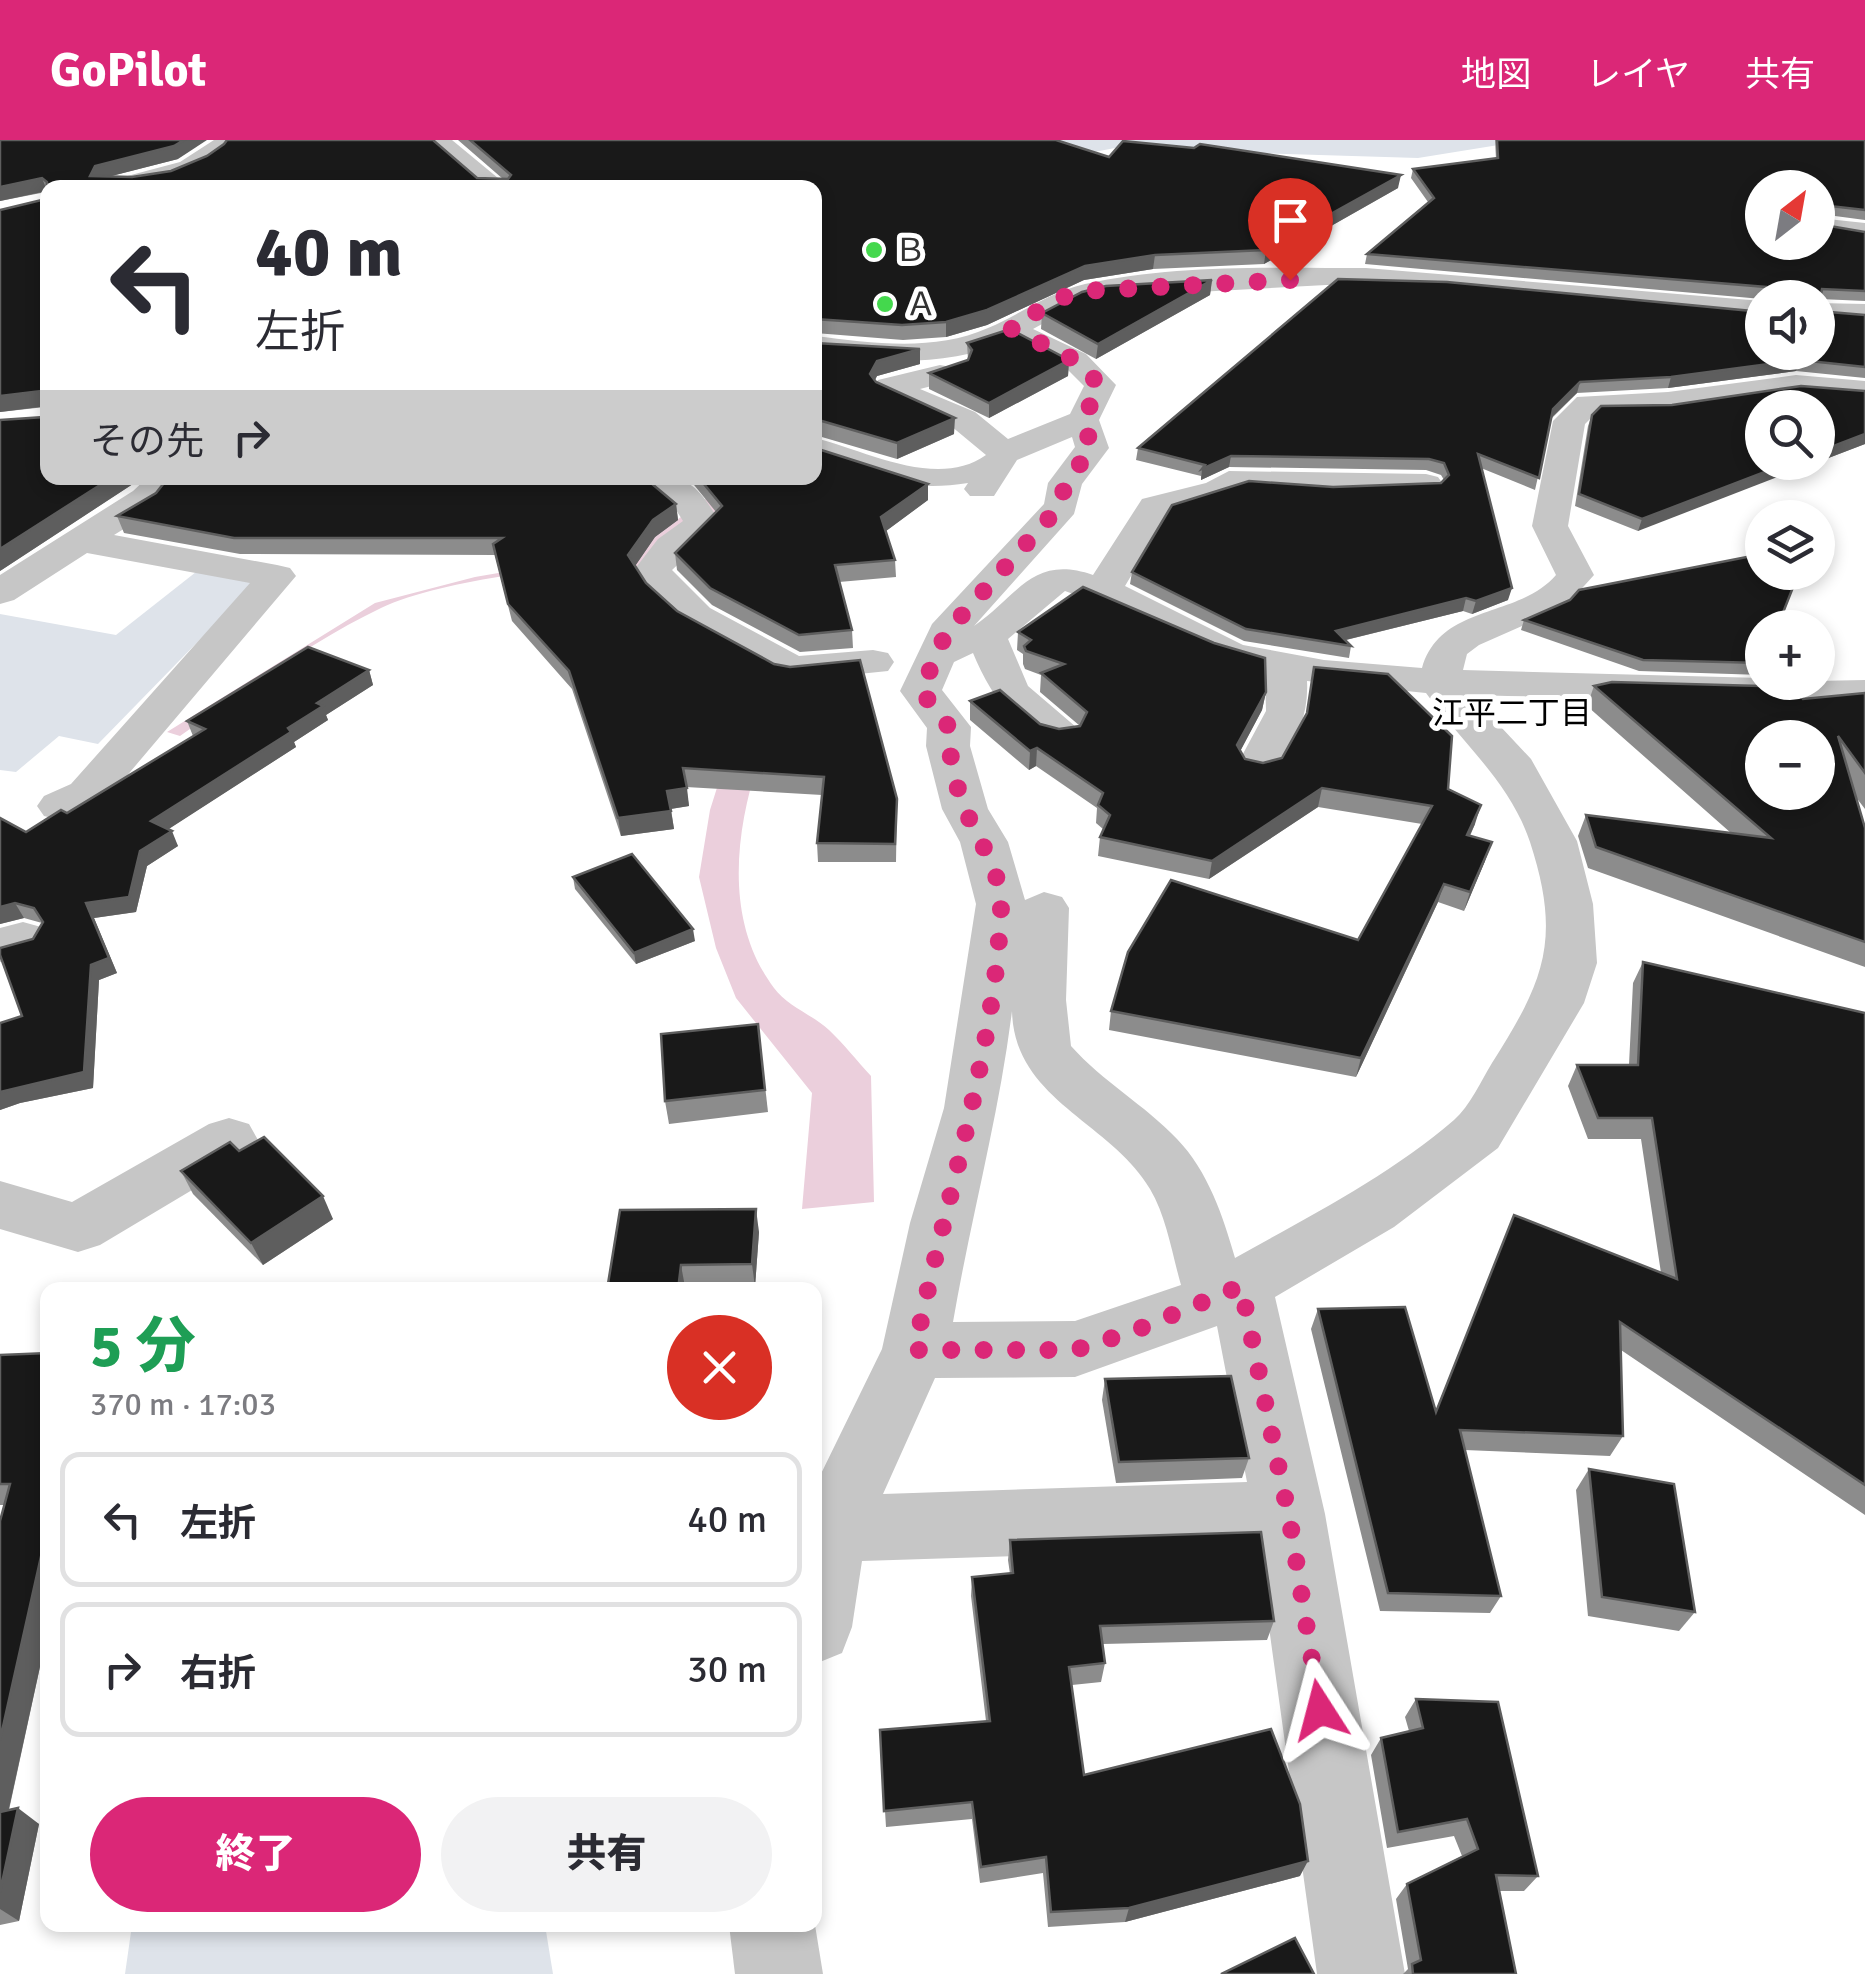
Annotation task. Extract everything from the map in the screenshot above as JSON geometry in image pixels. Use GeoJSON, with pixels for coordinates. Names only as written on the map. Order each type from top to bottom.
{"type":"FeatureCollection","features":[{"type":"Feature","properties":{"kind":"street"},"geometry":{"type":"LineString","coordinates":[[139,180],[194,165],[215,155],[227,140]]}},
{"type":"Feature","properties":{"kind":"street"},"geometry":{"type":"LineString","coordinates":[[438,140],[488,180]]}},
{"type":"Feature","properties":{"kind":"street"},"geometry":{"type":"LineString","coordinates":[[1835,228],[1865,231]]}},
{"type":"Feature","properties":{"kind":"street"},"geometry":{"type":"LineString","coordinates":[[822,346],[902,352],[947,350],[1010,328],[1058,299],[1082,291],[1211,282],[1390,277],[1745,344]]}},
{"type":"Feature","properties":{"kind":"street"},"geometry":{"type":"LineString","coordinates":[[1398,307],[1440,306],[1745,344]]}},
{"type":"Feature","properties":{"kind":"street"},"geometry":{"type":"LineString","coordinates":[[1835,312],[1865,313]]}},
{"type":"Feature","properties":{"kind":"street"},"geometry":{"type":"LineString","coordinates":[[825,452],[929,480],[950,480],[994,469],[1083,420],[1100,385],[1092,374],[1054,348],[1010,328]]}},
{"type":"Feature","properties":{"kind":"street"},"geometry":{"type":"LineString","coordinates":[[947,350],[958,363],[952,369],[889,387],[962,419],[994,469]]}},
{"type":"Feature","properties":{"kind":"street"},"geometry":{"type":"LineString","coordinates":[[1439,682],[1448,650],[1466,635],[1548,600],[1570,585],[1575,575],[1550,526],[1574,414],[1588,404],[1668,402],[1745,350]]}},
{"type":"Feature","properties":{"kind":"street"},"geometry":{"type":"LineString","coordinates":[[1815,370],[1865,390]]}},
{"type":"Feature","properties":{"kind":"street"},"geometry":{"type":"LineString","coordinates":[[1061,733],[946,633],[1060,506],[1065,484],[1092,448],[1083,420]]}},
{"type":"Feature","properties":{"kind":"street"},"geometry":{"type":"LineString","coordinates":[[1103,590],[1155,506],[1218,490],[1241,478],[1331,485],[1426,484]]}},
{"type":"Feature","properties":{"kind":"street"},"geometry":{"type":"LineString","coordinates":[[0,592],[84,541],[159,485]]}},
{"type":"Feature","properties":{"kind":"street"},"geometry":{"type":"LineString","coordinates":[[669,485],[684,492],[699,513],[653,570],[680,610],[768,652],[791,669],[873,662]]}},
{"type":"Feature","properties":{"kind":"street"},"geometry":{"type":"LineString","coordinates":[[60,806],[86,794],[277,576],[84,541]]}},
{"type":"Feature","properties":{"kind":"street"},"geometry":{"type":"LineString","coordinates":[[822,1587],[832,1529],[915,1350],[940,1223],[972,1108],[1001,904],[984,842],[965,810],[948,746],[949,727],[921,691],[961,646],[1043,586],[1064,578],[1103,590],[1232,656],[1286,665],[1439,682],[1865,693]]}},
{"type":"Feature","properties":{"kind":"street"},"geometry":{"type":"LineString","coordinates":[[1259,765],[1287,711],[1286,665]]}},
{"type":"Feature","properties":{"kind":"street"},"geometry":{"type":"LineString","coordinates":[[915,1350],[1075,1350],[1229,1292],[1373,1210],[1478,1133],[1532,1051],[1571,963],[1568,904],[1553,841],[1515,769],[1464,716],[1439,682]]}},
{"type":"Feature","properties":{"kind":"street"},"geometry":{"type":"LineString","coordinates":[[1044,908],[1040,985],[1044,1049],[1068,1077],[1160,1158],[1185,1194],[1229,1292],[1288,1514],[1362,1974]]}},
{"type":"Feature","properties":{"kind":"street"},"geometry":{"type":"LineString","coordinates":[[0,1205],[78,1228],[229,1140]]}},
{"type":"Feature","properties":{"kind":"street"},"geometry":{"type":"LineString","coordinates":[[832,1529],[1288,1514]]}},
{"type":"Feature","properties":{"kind":"street"},"geometry":{"type":"LineString","coordinates":[[773,1932],[779,1974]]}},
{"type":"Feature","properties":{"kind":"shaded area"},"geometry":{"type":"Polygon","coordinates":[[[964,140],[1517,142],[1418,158],[1221,152],[1136,144],[1073,156],[964,140]]]}},
{"type":"Feature","properties":{"kind":"shaded area"},"geometry":{"type":"Polygon","coordinates":[[[707,498],[725,505],[667,542],[654,559],[759,759],[744,817],[739,876],[747,934],[758,962],[779,994],[829,1030],[871,1076],[874,1202],[802,1209],[812,1093],[736,998],[716,948],[699,877],[710,810],[727,756],[652,633],[628,558],[468,582],[406,598],[355,621],[303,652],[180,736],[167,732],[375,603],[475,577],[637,549],[707,498]]]}},
{"type":"Feature","properties":{"kind":"shaded area"},"geometry":{"type":"Polygon","coordinates":[[[196,572],[256,582],[98,744],[59,736],[16,772],[0,770],[0,614],[116,635],[196,572]]]}},
{"type":"Feature","properties":{"kind":"shaded area"},"geometry":{"type":"Polygon","coordinates":[[[131,1932],[546,1932],[553,1974],[125,1974],[131,1932]]]}},
{"type":"Feature","properties":{"kind":"building"},"geometry":{"type":"Polygon","coordinates":[[[0,140],[184,140],[95,166],[90,176],[132,177],[171,171],[207,156],[227,140],[433,140],[477,178],[508,179],[511,175],[470,140],[1056,140],[1109,157],[1123,141],[1194,148],[1200,144],[1401,175],[1266,250],[1155,255],[1085,266],[987,310],[946,322],[902,325],[822,319],[822,180],[42,178],[0,187],[0,140]]]}},
{"type":"Feature","properties":{"kind":"building"},"geometry":{"type":"Polygon","coordinates":[[[1497,140],[1865,140],[1865,210],[1835,207],[1835,170],[1745,170],[1745,260],[1835,260],[1835,227],[1865,232],[1865,291],[1835,290],[1835,280],[1745,280],[1745,285],[1367,254],[1434,198],[1413,169],[1498,158],[1497,140]]]}},
{"type":"Feature","properties":{"kind":"building"},"geometry":{"type":"Polygon","coordinates":[[[40,200],[40,391],[0,396],[0,210],[40,200]]]}},
{"type":"Feature","properties":{"kind":"building"},"geometry":{"type":"Polygon","coordinates":[[[1338,279],[1447,282],[1745,310],[1745,367],[1671,377],[1580,382],[1553,409],[1539,478],[1478,454],[1512,588],[1476,601],[1466,598],[1336,631],[1351,646],[1246,629],[1132,572],[1172,505],[1249,481],[1333,487],[1441,483],[1449,475],[1444,463],[1429,459],[1231,456],[1202,469],[1205,465],[1138,448],[1338,279]]]}},
{"type":"Feature","properties":{"kind":"building"},"geometry":{"type":"Polygon","coordinates":[[[1212,280],[1098,344],[1042,313],[1082,292],[1106,286],[1212,280]]]}},
{"type":"Feature","properties":{"kind":"building"},"geometry":{"type":"Polygon","coordinates":[[[1835,312],[1865,315],[1865,367],[1835,364],[1835,312]]]}},
{"type":"Feature","properties":{"kind":"building"},"geometry":{"type":"Polygon","coordinates":[[[1010,329],[1069,360],[989,403],[929,373],[968,360],[972,350],[967,343],[1010,329]]]}},
{"type":"Feature","properties":{"kind":"building"},"geometry":{"type":"Polygon","coordinates":[[[822,343],[920,349],[877,361],[870,374],[876,382],[955,418],[897,443],[822,421],[822,343]]]}},
{"type":"Feature","properties":{"kind":"building"},"geometry":{"type":"Polygon","coordinates":[[[1801,386],[1865,391],[1865,434],[1835,445],[1835,390],[1774,390],[1801,386]]]}},
{"type":"Feature","properties":{"kind":"building"},"geometry":{"type":"Polygon","coordinates":[[[1745,394],[1745,480],[1642,519],[1579,494],[1592,415],[1601,406],[1672,405],[1745,394]]]}},
{"type":"Feature","properties":{"kind":"building"},"geometry":{"type":"Polygon","coordinates":[[[40,417],[40,485],[100,485],[0,549],[0,420],[40,417]]]}},
{"type":"Feature","properties":{"kind":"building"},"geometry":{"type":"Polygon","coordinates":[[[822,450],[928,484],[881,517],[895,560],[835,565],[852,630],[799,635],[710,588],[675,553],[722,506],[705,485],[822,485],[822,450]]]}},
{"type":"Feature","properties":{"kind":"building"},"geometry":{"type":"Polygon","coordinates":[[[162,485],[653,485],[676,504],[653,520],[628,555],[646,583],[677,611],[774,664],[790,667],[860,660],[897,799],[895,844],[817,843],[824,777],[683,768],[687,788],[667,791],[671,811],[618,818],[569,671],[508,604],[493,544],[502,538],[234,538],[117,516],[162,485]]]}},
{"type":"Feature","properties":{"kind":"building"},"geometry":{"type":"Polygon","coordinates":[[[1745,557],[1745,590],[1792,590],[1784,610],[1745,610],[1745,663],[1643,660],[1524,620],[1570,600],[1579,590],[1745,557]]]}},
{"type":"Feature","properties":{"kind":"building"},"geometry":{"type":"Polygon","coordinates":[[[1083,587],[1214,643],[1265,658],[1266,692],[1237,745],[1245,759],[1263,763],[1282,758],[1307,713],[1314,667],[1388,674],[1452,736],[1448,789],[1481,805],[1467,835],[1492,842],[1470,892],[1444,884],[1361,1058],[1111,1011],[1128,952],[1171,880],[1358,940],[1432,806],[1322,788],[1212,861],[1100,837],[1110,815],[1098,805],[1103,793],[1037,748],[1030,751],[970,701],[1000,690],[1040,724],[1059,729],[1080,726],[1087,712],[1041,673],[1064,664],[1026,651],[1024,646],[1031,640],[1018,632],[1083,587]]]}},
{"type":"Feature","properties":{"kind":"building"},"geometry":{"type":"Polygon","coordinates":[[[308,647],[369,670],[317,703],[323,706],[288,728],[291,732],[151,821],[172,831],[140,851],[129,897],[86,903],[109,958],[91,965],[84,1072],[0,1092],[0,1023],[22,1016],[0,948],[33,939],[43,922],[34,908],[15,903],[0,907],[0,818],[26,832],[61,810],[67,813],[205,729],[187,721],[308,647]]]}},
{"type":"Feature","properties":{"kind":"building"},"geometry":{"type":"Polygon","coordinates":[[[1612,682],[1745,686],[1745,700],[1835,700],[1835,696],[1865,693],[1865,773],[1838,736],[1865,828],[1865,942],[1596,847],[1586,815],[1771,838],[1594,686],[1612,682]]]}},
{"type":"Feature","properties":{"kind":"building"},"geometry":{"type":"Polygon","coordinates":[[[632,854],[693,929],[634,953],[573,877],[632,854]]]}},
{"type":"Feature","properties":{"kind":"building"},"geometry":{"type":"Polygon","coordinates":[[[1643,962],[1865,1013],[1865,1485],[1620,1322],[1623,1436],[1460,1430],[1501,1596],[1388,1593],[1318,1309],[1405,1307],[1436,1412],[1514,1215],[1677,1279],[1652,1118],[1598,1118],[1577,1065],[1638,1065],[1643,962]]]}},
{"type":"Feature","properties":{"kind":"building"},"geometry":{"type":"Polygon","coordinates":[[[758,1024],[765,1090],[665,1101],[661,1034],[758,1024]]]}},
{"type":"Feature","properties":{"kind":"building"},"geometry":{"type":"Polygon","coordinates":[[[264,1137],[323,1196],[251,1243],[181,1171],[230,1142],[239,1151],[264,1137]]]}},
{"type":"Feature","properties":{"kind":"building"},"geometry":{"type":"Polygon","coordinates":[[[756,1209],[752,1264],[681,1265],[679,1282],[608,1282],[620,1210],[756,1209]]]}},
{"type":"Feature","properties":{"kind":"building"},"geometry":{"type":"Polygon","coordinates":[[[40,1353],[40,1561],[0,1740],[0,1521],[10,1484],[0,1484],[0,1355],[40,1353]]]}},
{"type":"Feature","properties":{"kind":"building"},"geometry":{"type":"Polygon","coordinates":[[[1231,1376],[1249,1458],[1119,1462],[1105,1379],[1231,1376]]]}},
{"type":"Feature","properties":{"kind":"building"},"geometry":{"type":"Polygon","coordinates":[[[1589,1469],[1674,1484],[1695,1612],[1602,1597],[1589,1469]]]}},
{"type":"Feature","properties":{"kind":"building"},"geometry":{"type":"Polygon","coordinates":[[[1261,1532],[1274,1621],[1100,1626],[1105,1663],[1069,1667],[1084,1775],[1271,1729],[1300,1804],[1308,1861],[1129,1908],[1051,1912],[1046,1857],[981,1867],[972,1802],[884,1811],[880,1730],[990,1721],[972,1577],[1013,1573],[1010,1540],[1261,1532]]]}},
{"type":"Feature","properties":{"kind":"building"},"geometry":{"type":"Polygon","coordinates":[[[1416,1699],[1498,1702],[1538,1876],[1496,1875],[1516,1974],[1413,1974],[1412,1964],[1421,1960],[1407,1884],[1478,1849],[1467,1819],[1398,1832],[1381,1738],[1423,1728],[1416,1699]]]}},
{"type":"Feature","properties":{"kind":"building"},"geometry":{"type":"Polygon","coordinates":[[[18,1808],[0,1892],[0,1812],[18,1808]]]}},
{"type":"Feature","properties":{"kind":"building"},"geometry":{"type":"Polygon","coordinates":[[[1295,1938],[1314,1974],[1221,1974],[1295,1938]]]}},
{"type":"Feature","properties":{"kind":"place","name":"Ｂ"},"geometry":{"type":"Point","coordinates":[874,250]}},
{"type":"Feature","properties":{"kind":"place","name":"Ａ"},"geometry":{"type":"Point","coordinates":[885,304]}},
{"type":"Feature","properties":{"kind":"district","name":"江平二丁目"},"geometry":{"type":"Point","coordinates":[1512,713]}},
{"type":"Feature","properties":{"kind":"route"},"geometry":{"type":"LineString","coordinates":[[1290,280],[1172,283],[1082,291],[1058,299],[1010,328],[1075,360],[1100,385],[1094,406],[1083,420],[1092,448],[1065,484],[1060,506],[946,633],[921,691],[949,727],[948,746],[965,810],[984,842],[1001,904],[972,1108],[940,1223],[915,1350],[1075,1350],[1218,1299],[1241,1286],[1290,1522],[1320,1710]]}}]}
